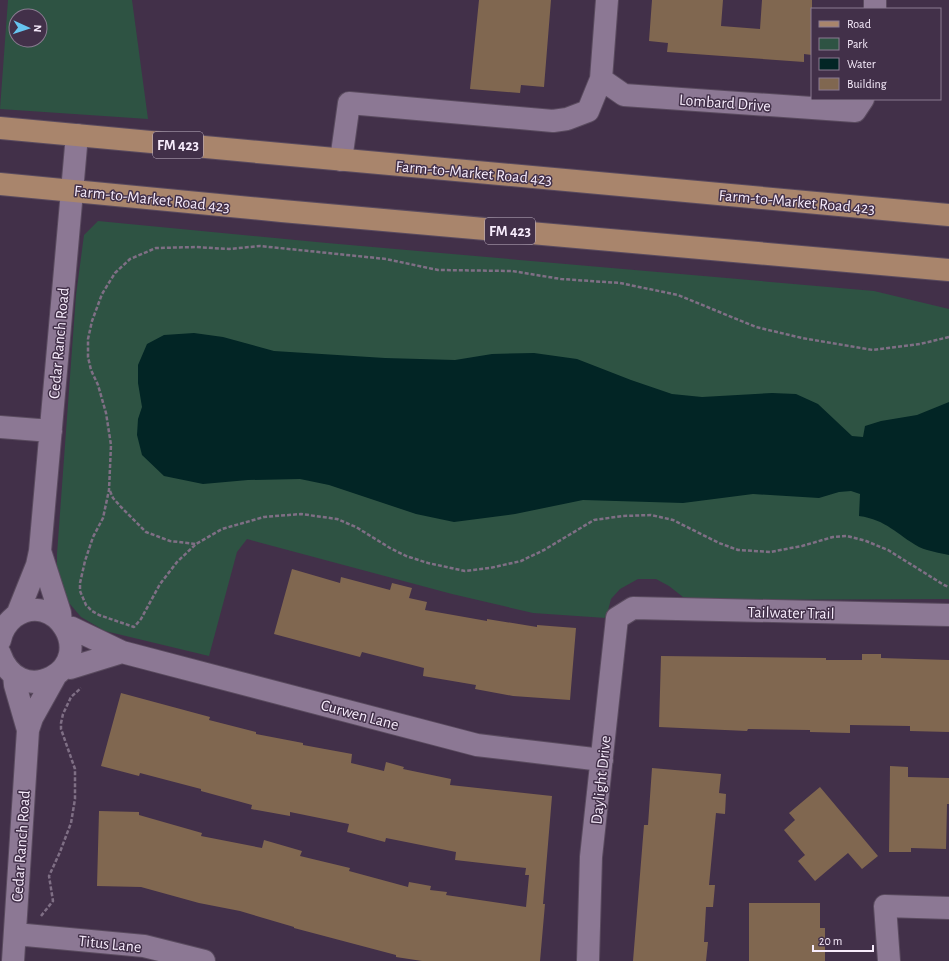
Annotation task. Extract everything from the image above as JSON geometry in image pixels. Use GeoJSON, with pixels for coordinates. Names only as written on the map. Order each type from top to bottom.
{"type":"FeatureCollection","features":[{"type":"Feature","properties":{"kind":"main road","name":"Farm-to-Market Road 423"},"geometry":{"type":"LineString","coordinates":[[0,128],[949,215]]}},
{"type":"Feature","properties":{"kind":"main road","name":"Farm-to-Market Road 423"},"geometry":{"type":"LineString","coordinates":[[0,184],[282,211],[949,270]]}},
{"type":"Feature","properties":{"kind":"street"},"geometry":{"type":"LineString","coordinates":[[340,160],[349,103],[553,122],[567,119],[588,111],[601,79],[607,0]]}},
{"type":"Feature","properties":{"kind":"street","name":"Lombard Drive"},"geometry":{"type":"LineString","coordinates":[[601,79],[624,95],[859,105]]}},
{"type":"Feature","properties":{"kind":"street","name":"Cedar Ranch Road"},"geometry":{"type":"LineString","coordinates":[[0,640],[4,627],[37,564],[40,551],[77,135]]}},
{"type":"Feature","properties":{"kind":"street"},"geometry":{"type":"LineString","coordinates":[[0,426],[51,431]]}},
{"type":"Feature","properties":{"kind":"street","name":"Cedar Ranch Road"},"geometry":{"type":"LineString","coordinates":[[13,961],[28,730],[32,718],[69,655],[70,647],[70,639],[63,625],[40,551]]}},
{"type":"Feature","properties":{"kind":"street","name":"Tailwater Trail"},"geometry":{"type":"LineString","coordinates":[[633,608],[949,615]]}},
{"type":"Feature","properties":{"kind":"street","name":"Daylight Drive"},"geometry":{"type":"LineString","coordinates":[[588,961],[591,857],[617,618],[633,608]]}},
{"type":"Feature","properties":{"kind":"street","name":"Curwen Lane"},"geometry":{"type":"LineString","coordinates":[[9,618],[29,611],[42,611],[57,618],[63,625],[122,652],[477,745],[602,760]]}},
{"type":"Feature","properties":{"kind":"street"},"geometry":{"type":"LineString","coordinates":[[5,666],[30,682],[44,680],[60,671],[122,652]]}},
{"type":"Feature","properties":{"kind":"street","name":"Cedar Ranch Road"},"geometry":{"type":"LineString","coordinates":[[5,666],[15,685],[28,730]]}},
{"type":"Feature","properties":{"kind":"street"},"geometry":{"type":"LineString","coordinates":[[889,961],[885,906],[949,908]]}},
{"type":"Feature","properties":{"kind":"street","name":"Titus Lane"},"geometry":{"type":"LineString","coordinates":[[15,934],[144,946],[204,961]]}},
{"type":"Feature","properties":{"kind":"path"},"geometry":{"type":"LineString","coordinates":[[949,337],[920,344],[873,350],[802,338],[756,327],[678,295],[620,283],[561,279],[512,271],[438,270],[386,259],[260,246],[229,248],[156,248],[130,259],[115,273],[102,294],[92,321],[88,340],[88,357],[106,413],[110,445],[110,490],[103,518],[93,537],[85,561],[80,583],[80,591],[86,605],[99,616],[110,618],[134,627],[141,619],[160,584],[177,562],[196,544],[222,529],[264,517],[301,514],[337,519],[356,527],[406,556],[428,563],[465,571],[490,568],[521,561],[544,550],[594,520],[623,516],[651,515],[673,520],[719,543],[738,550],[770,552],[847,536],[866,541],[888,550],[949,587]]}},
{"type":"Feature","properties":{"kind":"path"},"geometry":{"type":"LineString","coordinates":[[110,490],[113,498],[146,532],[170,541],[196,544]]}},
{"type":"Feature","properties":{"kind":"path"},"geometry":{"type":"LineString","coordinates":[[107,625],[110,618]]}},
{"type":"Feature","properties":{"kind":"path"},"geometry":{"type":"LineString","coordinates":[[40,923],[41,916],[53,901],[49,876],[71,823],[75,799],[76,769],[61,729],[61,722],[71,697],[84,685]]}},
{"type":"Feature","properties":{"kind":"green space"},"geometry":{"type":"Polygon","coordinates":[[[8,0],[132,0],[148,119],[0,109],[8,0]]]}},
{"type":"Feature","properties":{"kind":"green space"},"geometry":{"type":"Polygon","coordinates":[[[98,221],[327,243],[874,291],[949,309],[949,599],[699,600],[683,597],[669,586],[656,579],[638,579],[620,589],[611,599],[606,618],[533,613],[452,594],[247,539],[237,552],[209,656],[105,631],[81,617],[64,597],[57,576],[57,554],[76,295],[84,235],[98,221]]]}},
{"type":"Feature","properties":{"kind":"water"},"geometry":{"type":"Polygon","coordinates":[[[194,333],[223,337],[274,351],[385,358],[455,360],[492,354],[534,353],[577,359],[672,394],[702,397],[772,393],[796,394],[818,404],[852,436],[863,437],[865,426],[881,421],[917,415],[949,402],[949,555],[919,547],[884,524],[859,516],[860,494],[851,491],[839,492],[819,498],[753,494],[683,503],[583,500],[515,514],[454,522],[416,514],[329,485],[300,479],[248,480],[203,484],[164,476],[142,455],[137,435],[138,419],[142,407],[138,383],[138,365],[147,344],[164,335],[194,333]]]}},
{"type":"Feature","properties":{"kind":"building"},"geometry":{"type":"Polygon","coordinates":[[[479,0],[551,0],[544,87],[521,85],[520,93],[470,89],[479,0]]]}},
{"type":"Feature","properties":{"kind":"building"},"geometry":{"type":"Polygon","coordinates":[[[652,0],[723,0],[721,26],[760,29],[762,0],[812,0],[811,55],[804,54],[804,62],[667,52],[668,43],[649,41],[652,0]]]}},
{"type":"Feature","properties":{"kind":"building"},"geometry":{"type":"Polygon","coordinates":[[[292,569],[340,583],[341,577],[390,590],[392,583],[412,588],[409,598],[427,602],[425,610],[487,621],[487,619],[537,627],[537,625],[576,628],[570,700],[513,696],[475,689],[476,685],[423,676],[424,668],[362,652],[360,657],[274,634],[292,569]]]}},
{"type":"Feature","properties":{"kind":"building"},"geometry":{"type":"Polygon","coordinates":[[[862,654],[881,654],[881,658],[949,660],[949,732],[910,731],[910,726],[850,725],[850,733],[810,732],[810,730],[748,729],[747,731],[659,727],[661,656],[826,658],[826,660],[862,660],[862,654]]]}},
{"type":"Feature","properties":{"kind":"building"},"geometry":{"type":"Polygon","coordinates":[[[121,693],[210,717],[209,720],[256,732],[256,734],[352,754],[351,763],[384,771],[386,762],[404,767],[403,769],[451,779],[450,785],[552,796],[540,961],[422,961],[396,957],[396,955],[294,928],[240,911],[199,903],[141,887],[97,886],[99,811],[139,812],[139,815],[202,833],[201,836],[262,848],[264,840],[302,851],[300,856],[350,868],[349,871],[408,887],[409,882],[431,886],[430,890],[447,892],[446,895],[526,907],[529,875],[525,875],[526,868],[455,860],[456,852],[386,838],[385,842],[347,832],[349,824],[290,812],[290,816],[251,809],[252,805],[201,791],[201,789],[140,773],[139,776],[101,766],[121,693]]]}},
{"type":"Feature","properties":{"kind":"building"},"geometry":{"type":"Polygon","coordinates":[[[890,766],[908,767],[908,777],[949,778],[946,849],[911,848],[911,852],[889,852],[890,766]]]}},
{"type":"Feature","properties":{"kind":"building"},"geometry":{"type":"Polygon","coordinates":[[[652,768],[721,774],[719,793],[726,794],[725,814],[716,813],[709,885],[715,885],[713,907],[706,907],[704,942],[708,942],[706,961],[633,961],[644,825],[648,825],[652,768]]]}},
{"type":"Feature","properties":{"kind":"building"},"geometry":{"type":"Polygon","coordinates":[[[820,787],[878,856],[862,869],[848,853],[815,881],[798,861],[805,855],[784,830],[795,820],[789,813],[820,787]]]}},
{"type":"Feature","properties":{"kind":"building"},"geometry":{"type":"Polygon","coordinates":[[[749,903],[820,903],[820,928],[825,928],[825,961],[749,961],[749,903]]]}}]}
